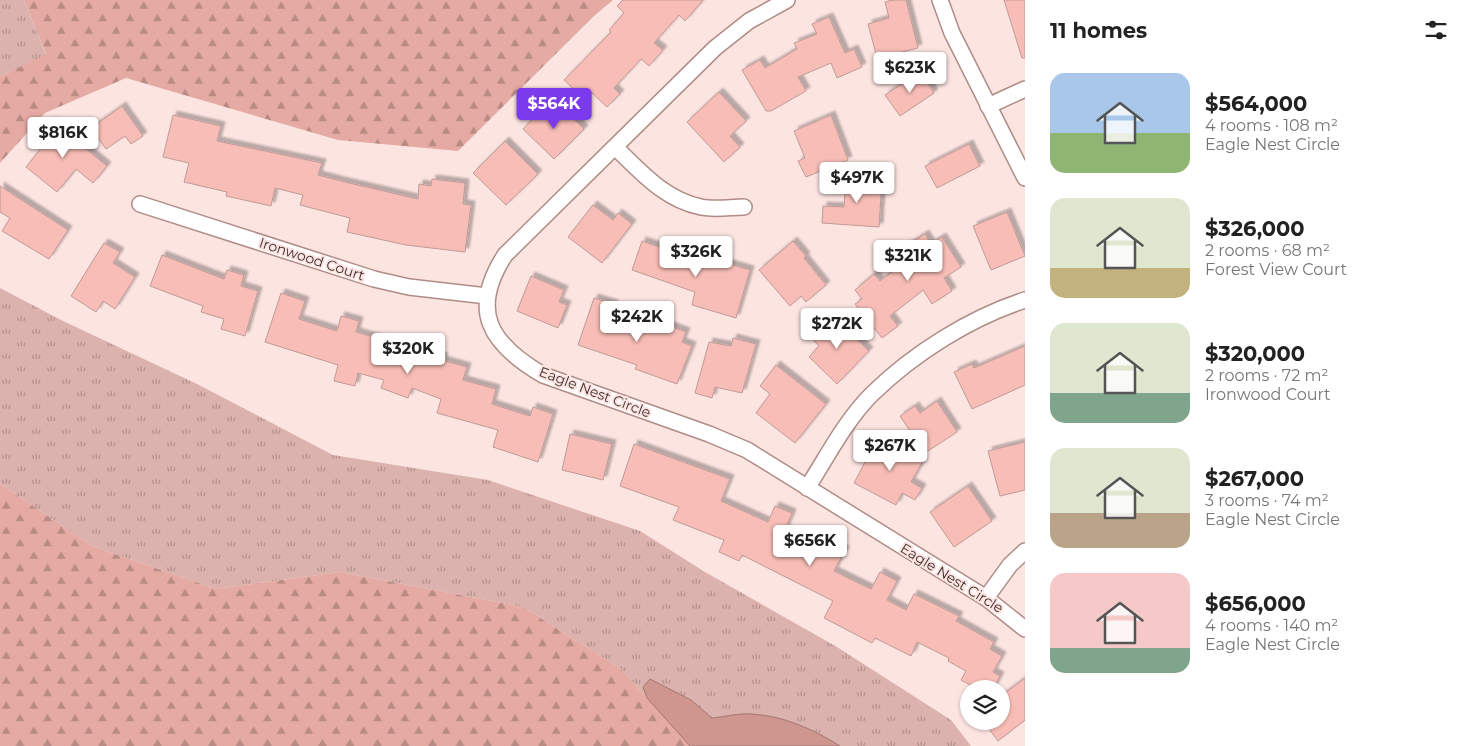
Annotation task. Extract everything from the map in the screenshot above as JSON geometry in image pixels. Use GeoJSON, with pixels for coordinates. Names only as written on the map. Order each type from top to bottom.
{"type":"FeatureCollection","features":[{"type":"Feature","properties":{"kind":"street","name":"Eagle Nest Circle"},"geometry":{"type":"LineString","coordinates":[[787,0],[749,21],[715,48],[616,148],[505,255],[493,273],[487,296],[488,321],[501,342],[520,361],[543,375],[709,434],[747,450],[986,598],[1025,629]]}},
{"type":"Feature","properties":{"kind":"street"},"geometry":{"type":"LineString","coordinates":[[940,0],[952,33],[1025,178]]}},
{"type":"Feature","properties":{"kind":"street"},"geometry":{"type":"LineString","coordinates":[[988,106],[1025,89]]}},
{"type":"Feature","properties":{"kind":"street"},"geometry":{"type":"LineString","coordinates":[[616,148],[657,188],[678,200],[702,207],[744,206]]}},
{"type":"Feature","properties":{"kind":"street","name":"Ironwood Court"},"geometry":{"type":"LineString","coordinates":[[140,204],[374,279],[409,287],[487,296]]}},
{"type":"Feature","properties":{"kind":"street"},"geometry":{"type":"LineString","coordinates":[[807,488],[844,429],[872,394],[907,364],[956,331],[1025,300]]}},
{"type":"Feature","properties":{"kind":"street"},"geometry":{"type":"LineString","coordinates":[[986,598],[1010,565],[1025,551]]}},
{"type":"Feature","properties":{"kind":"green space"},"geometry":{"type":"Polygon","coordinates":[[[0,0],[24,0],[46,55],[0,77],[0,0]]]}},
{"type":"Feature","properties":{"kind":"green space"},"geometry":{"type":"Polygon","coordinates":[[[24,0],[613,0],[594,16],[458,151],[338,140],[126,78],[45,113],[0,163],[0,77],[46,54],[24,0]]]}},
{"type":"Feature","properties":{"kind":"green space"},"geometry":{"type":"Polygon","coordinates":[[[0,288],[63,321],[197,384],[333,455],[488,480],[640,531],[705,572],[837,647],[951,720],[971,746],[690,746],[621,669],[523,607],[340,572],[216,589],[92,546],[0,484],[0,288]]]}},
{"type":"Feature","properties":{"kind":"green space"},"geometry":{"type":"Polygon","coordinates":[[[0,484],[92,546],[216,589],[340,572],[523,607],[621,669],[690,746],[0,746],[0,484]]]}},
{"type":"Feature","properties":{"kind":"shaded area"},"geometry":{"type":"Polygon","coordinates":[[[650,679],[691,700],[712,718],[746,714],[775,717],[798,724],[840,746],[690,746],[647,698],[643,687],[650,679]]]}},
{"type":"Feature","properties":{"kind":"building"},"geometry":{"type":"Polygon","coordinates":[[[623,0],[703,0],[685,21],[679,15],[654,43],[663,50],[649,66],[641,59],[614,88],[620,94],[607,107],[591,92],[584,99],[564,80],[611,32],[609,30],[624,13],[617,6],[623,0]]]}},
{"type":"Feature","properties":{"kind":"building"},"geometry":{"type":"Polygon","coordinates":[[[906,0],[918,48],[898,53],[901,64],[880,69],[868,24],[889,18],[885,2],[906,0]]]}},
{"type":"Feature","properties":{"kind":"building"},"geometry":{"type":"Polygon","coordinates":[[[1004,0],[1025,0],[1025,58],[1022,58],[1004,0]]]}},
{"type":"Feature","properties":{"kind":"building"},"geometry":{"type":"Polygon","coordinates":[[[829,17],[845,53],[854,49],[862,67],[837,78],[831,63],[798,77],[806,91],[771,111],[766,111],[742,70],[760,60],[765,68],[797,49],[794,43],[817,34],[812,24],[829,17]]]}},
{"type":"Feature","properties":{"kind":"building"},"geometry":{"type":"Polygon","coordinates":[[[920,72],[934,93],[900,116],[885,95],[920,72]]]}},
{"type":"Feature","properties":{"kind":"building"},"geometry":{"type":"Polygon","coordinates":[[[719,92],[746,121],[730,136],[740,147],[724,162],[687,122],[719,92]]]}},
{"type":"Feature","properties":{"kind":"building"},"geometry":{"type":"Polygon","coordinates":[[[556,101],[584,129],[554,159],[523,129],[542,109],[546,112],[556,101]]]}},
{"type":"Feature","properties":{"kind":"building"},"geometry":{"type":"Polygon","coordinates":[[[122,106],[143,136],[131,144],[125,136],[106,149],[91,128],[122,106]]]}},
{"type":"Feature","properties":{"kind":"building"},"geometry":{"type":"Polygon","coordinates":[[[173,115],[221,126],[217,141],[322,163],[318,175],[418,199],[419,184],[431,186],[432,179],[465,183],[463,204],[471,205],[465,252],[406,245],[347,232],[350,218],[300,205],[303,195],[275,188],[271,206],[226,196],[227,192],[184,182],[189,163],[163,157],[173,115]]]}},
{"type":"Feature","properties":{"kind":"building"},"geometry":{"type":"Polygon","coordinates":[[[831,115],[848,160],[806,177],[798,161],[805,158],[794,131],[831,115]]]}},
{"type":"Feature","properties":{"kind":"building"},"geometry":{"type":"Polygon","coordinates":[[[52,121],[107,166],[93,183],[76,169],[57,192],[26,167],[42,147],[35,142],[52,121]]]}},
{"type":"Feature","properties":{"kind":"building"},"geometry":{"type":"Polygon","coordinates":[[[505,141],[538,174],[506,205],[473,173],[505,141]]]}},
{"type":"Feature","properties":{"kind":"building"},"geometry":{"type":"Polygon","coordinates":[[[969,144],[980,166],[937,188],[925,166],[969,144]]]}},
{"type":"Feature","properties":{"kind":"building"},"geometry":{"type":"Polygon","coordinates":[[[846,176],[882,178],[879,227],[822,223],[823,206],[844,207],[846,176]]]}},
{"type":"Feature","properties":{"kind":"building"},"geometry":{"type":"Polygon","coordinates":[[[0,186],[68,230],[49,259],[2,231],[10,218],[0,212],[0,186]]]}},
{"type":"Feature","properties":{"kind":"building"},"geometry":{"type":"Polygon","coordinates":[[[593,205],[613,220],[618,213],[632,224],[602,263],[568,237],[593,205]]]}},
{"type":"Feature","properties":{"kind":"building"},"geometry":{"type":"Polygon","coordinates":[[[1007,212],[1025,256],[991,270],[973,226],[1007,212]]]}},
{"type":"Feature","properties":{"kind":"building"},"geometry":{"type":"Polygon","coordinates":[[[925,234],[931,244],[942,237],[961,267],[944,278],[952,291],[932,304],[923,290],[890,316],[898,326],[882,338],[855,304],[862,299],[855,290],[874,274],[880,281],[904,262],[898,251],[925,234]]]}},
{"type":"Feature","properties":{"kind":"building"},"geometry":{"type":"Polygon","coordinates":[[[642,241],[704,262],[705,257],[750,270],[736,318],[692,305],[695,292],[632,270],[642,241]]]}},
{"type":"Feature","properties":{"kind":"building"},"geometry":{"type":"Polygon","coordinates":[[[793,241],[826,285],[806,302],[801,296],[790,306],[759,270],[793,241]]]}},
{"type":"Feature","properties":{"kind":"building"},"geometry":{"type":"Polygon","coordinates":[[[104,243],[120,252],[113,263],[135,277],[115,309],[103,301],[96,312],[71,296],[104,243]]]}},
{"type":"Feature","properties":{"kind":"building"},"geometry":{"type":"Polygon","coordinates":[[[162,255],[224,279],[227,270],[244,275],[241,286],[258,291],[245,336],[221,329],[224,319],[201,312],[203,306],[150,286],[162,255]]]}},
{"type":"Feature","properties":{"kind":"building"},"geometry":{"type":"Polygon","coordinates":[[[531,276],[564,290],[559,302],[567,305],[558,328],[517,311],[531,276]]]}},
{"type":"Feature","properties":{"kind":"building"},"geometry":{"type":"Polygon","coordinates":[[[281,293],[305,301],[299,319],[337,331],[341,316],[359,321],[356,332],[398,344],[399,341],[444,357],[442,360],[467,367],[463,380],[496,389],[492,404],[530,416],[533,407],[553,414],[538,462],[493,447],[498,430],[437,413],[441,399],[412,388],[408,398],[381,388],[384,380],[358,373],[355,386],[334,381],[338,365],[265,342],[281,293]]]}},
{"type":"Feature","properties":{"kind":"building"},"geometry":{"type":"Polygon","coordinates":[[[594,298],[614,304],[609,319],[644,330],[648,318],[686,332],[682,342],[692,346],[677,384],[635,369],[637,365],[578,345],[594,298]]]}},
{"type":"Feature","properties":{"kind":"building"},"geometry":{"type":"Polygon","coordinates":[[[832,316],[869,351],[837,384],[809,357],[819,346],[811,338],[832,316]]]}},
{"type":"Feature","properties":{"kind":"building"},"geometry":{"type":"Polygon","coordinates":[[[733,338],[756,344],[742,393],[715,387],[712,398],[695,393],[709,342],[731,346],[733,338]]]}},
{"type":"Feature","properties":{"kind":"building"},"geometry":{"type":"Polygon","coordinates":[[[1025,346],[1025,385],[972,409],[954,372],[972,364],[974,368],[1025,346]]]}},
{"type":"Feature","properties":{"kind":"building"},"geometry":{"type":"Polygon","coordinates":[[[776,365],[826,404],[795,443],[756,413],[770,394],[760,386],[776,365]]]}},
{"type":"Feature","properties":{"kind":"building"},"geometry":{"type":"Polygon","coordinates":[[[937,401],[957,432],[925,453],[900,416],[915,406],[920,413],[937,401]]]}},
{"type":"Feature","properties":{"kind":"building"},"geometry":{"type":"Polygon","coordinates":[[[570,434],[612,444],[603,480],[562,470],[570,434]]]}},
{"type":"Feature","properties":{"kind":"building"},"geometry":{"type":"Polygon","coordinates":[[[878,437],[923,461],[911,482],[922,488],[915,500],[902,493],[896,505],[854,483],[878,437]]]}},
{"type":"Feature","properties":{"kind":"building"},"geometry":{"type":"Polygon","coordinates":[[[1025,442],[1025,490],[1000,496],[988,451],[1025,442]]]}},
{"type":"Feature","properties":{"kind":"building"},"geometry":{"type":"Polygon","coordinates":[[[634,444],[730,479],[721,501],[768,522],[775,506],[792,513],[785,530],[820,547],[824,539],[845,550],[834,571],[871,589],[880,572],[897,581],[887,600],[906,610],[914,594],[959,616],[956,621],[994,642],[990,649],[1002,656],[993,672],[1000,676],[998,680],[961,680],[966,671],[948,661],[949,658],[917,642],[911,656],[875,638],[872,643],[824,618],[833,601],[742,555],[739,561],[719,552],[724,540],[673,520],[679,507],[620,486],[634,444]]]}},
{"type":"Feature","properties":{"kind":"building"},"geometry":{"type":"Polygon","coordinates":[[[968,486],[992,521],[954,547],[930,512],[968,486]]]}},
{"type":"Feature","properties":{"kind":"building"},"geometry":{"type":"Polygon","coordinates":[[[1025,678],[1025,720],[998,741],[990,730],[1010,730],[1010,689],[1025,678]]]}}]}
